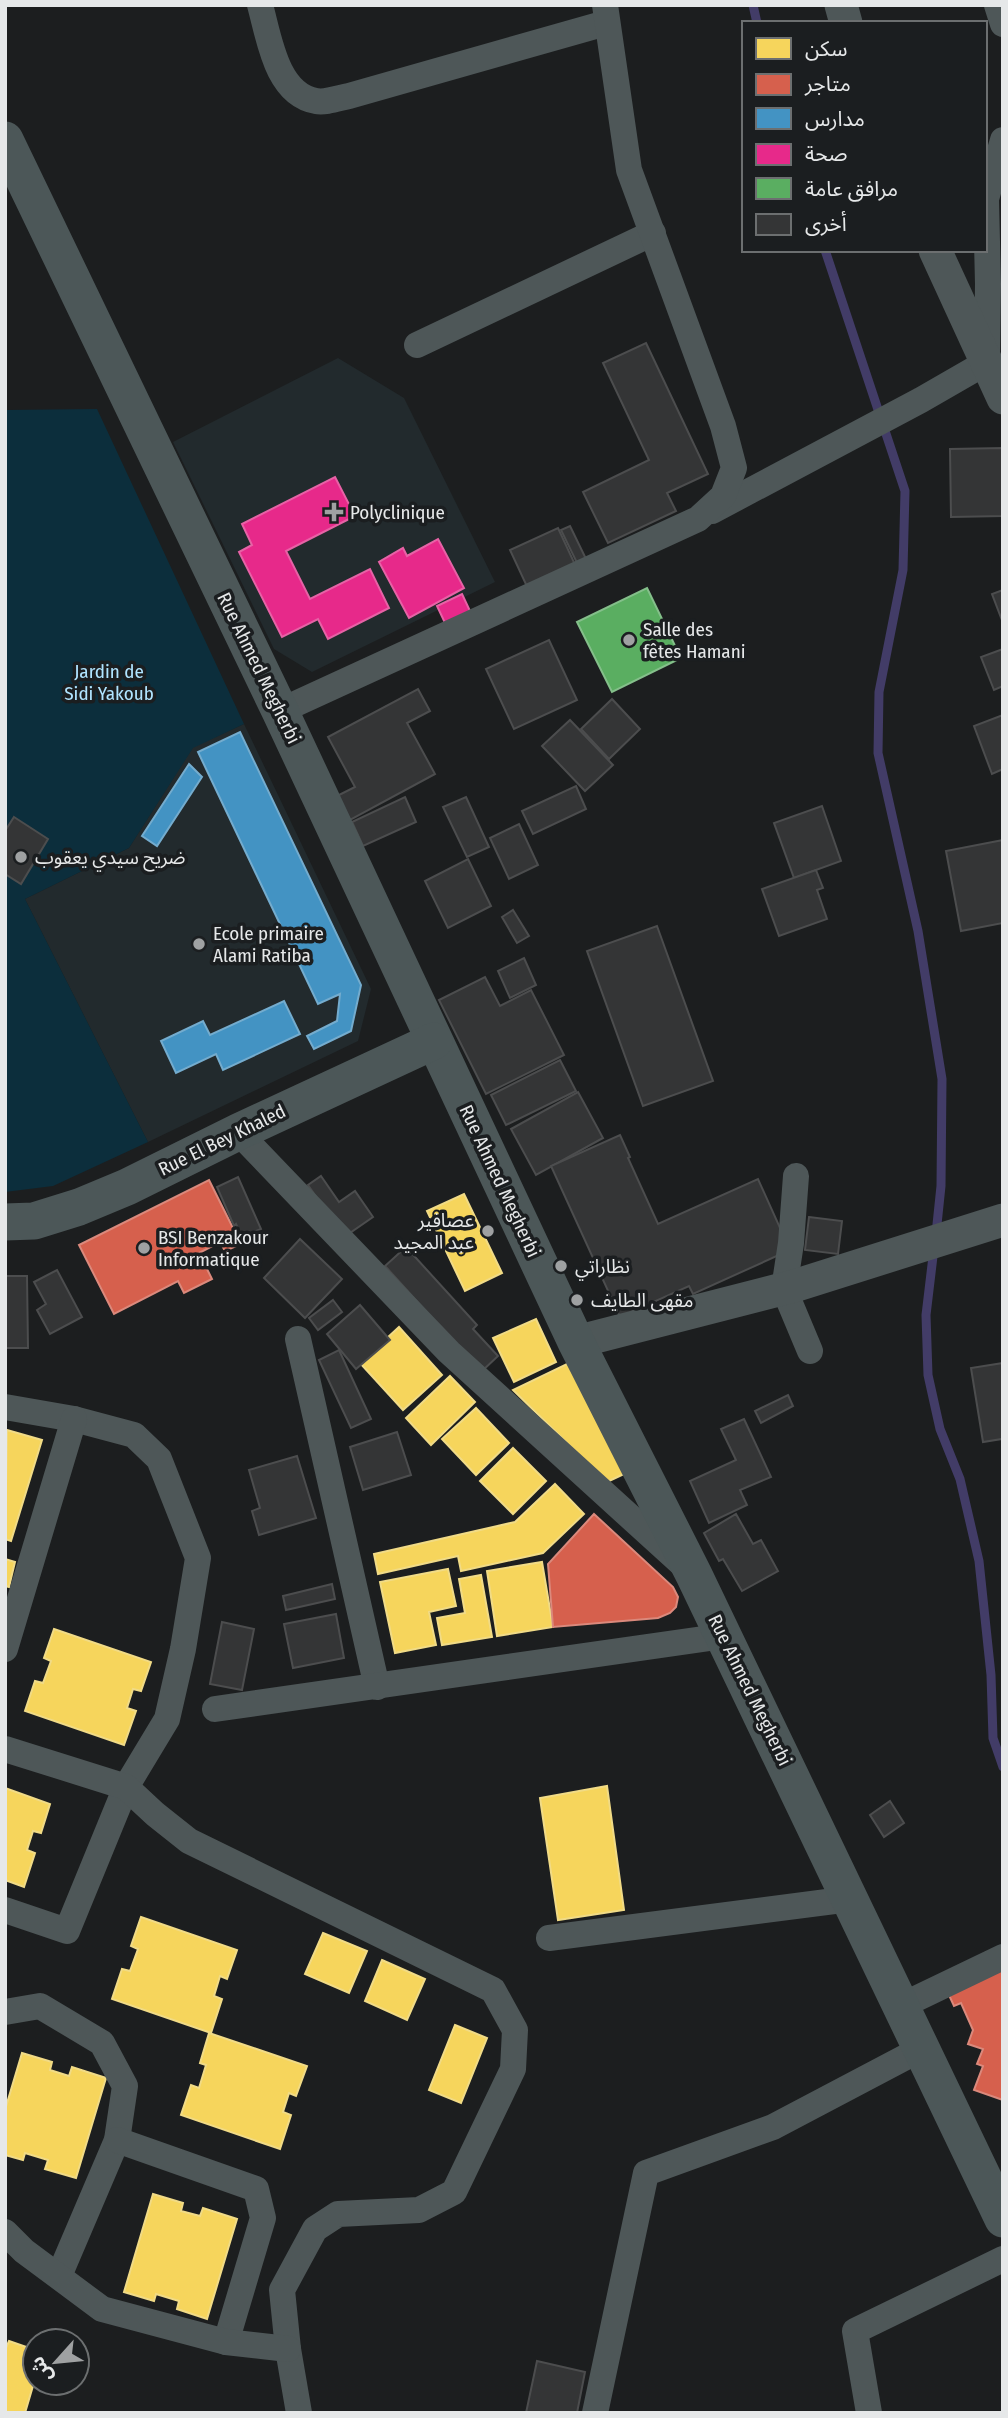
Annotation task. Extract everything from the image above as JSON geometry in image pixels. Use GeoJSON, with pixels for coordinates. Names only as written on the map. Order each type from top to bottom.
{"type":"FeatureCollection","features":[{"type":"Feature","properties":{"kind":"main road","name":"Rue Ahmed Megherbi"},"geometry":{"type":"LineString","coordinates":[[5,140],[280,711],[576,1342],[724,1636],[1003,2219]]}},
{"type":"Feature","properties":{"kind":"main road"},"geometry":{"type":"LineString","coordinates":[[375,1068],[397,1046],[405,1032],[412,1013],[412,994]]}},
{"type":"Feature","properties":{"kind":"main road","name":"Rue El Bey Khaled"},"geometry":{"type":"LineString","coordinates":[[5,1222],[34,1221],[79,1207],[127,1187],[434,1041]]}},
{"type":"Feature","properties":{"kind":"main road"},"geometry":{"type":"LineString","coordinates":[[375,1068],[418,1065],[432,1070],[459,1095]]}},
{"type":"Feature","properties":{"kind":"street"},"geometry":{"type":"LineString","coordinates":[[260,5],[278,71],[299,94],[317,102],[349,96],[605,14],[629,170],[723,426],[734,468],[723,496],[698,519]]}},
{"type":"Feature","properties":{"kind":"street"},"geometry":{"type":"LineString","coordinates":[[997,5],[1003,24]]}},
{"type":"Feature","properties":{"kind":"street"},"geometry":{"type":"LineString","coordinates":[[987,196],[1003,140]]}},
{"type":"Feature","properties":{"kind":"street"},"geometry":{"type":"LineString","coordinates":[[417,345],[653,233]]}},
{"type":"Feature","properties":{"kind":"street"},"geometry":{"type":"LineString","coordinates":[[987,242],[987,362]]}},
{"type":"Feature","properties":{"kind":"street"},"geometry":{"type":"LineString","coordinates":[[936,252],[1003,398]]}},
{"type":"Feature","properties":{"kind":"street"},"geometry":{"type":"LineString","coordinates":[[280,711],[698,519],[987,362]]}},
{"type":"Feature","properties":{"kind":"street"},"geometry":{"type":"LineString","coordinates":[[238,1132],[449,1352],[694,1575]]}},
{"type":"Feature","properties":{"kind":"street"},"geometry":{"type":"LineString","coordinates":[[796,1176],[789,1288],[810,1351]]}},
{"type":"Feature","properties":{"kind":"street"},"geometry":{"type":"LineString","coordinates":[[576,1342],[789,1288],[1003,1220]]}},
{"type":"Feature","properties":{"kind":"street"},"geometry":{"type":"LineString","coordinates":[[298,1339],[377,1687]]}},
{"type":"Feature","properties":{"kind":"street"},"geometry":{"type":"LineString","coordinates":[[5,1407],[74,1419],[134,1435],[159,1459],[198,1558],[183,1648],[167,1719],[126,1787],[67,1931],[5,1910]]}},
{"type":"Feature","properties":{"kind":"street"},"geometry":{"type":"LineString","coordinates":[[5,1648],[74,1419]]}},
{"type":"Feature","properties":{"kind":"street"},"geometry":{"type":"LineString","coordinates":[[215,1709],[724,1636]]}},
{"type":"Feature","properties":{"kind":"street"},"geometry":{"type":"LineString","coordinates":[[5,1749],[126,1787],[188,1841],[494,1990],[515,2030],[513,2069],[454,2192],[419,2210],[338,2214],[314,2230],[282,2290],[288,2349],[299,2413]]}},
{"type":"Feature","properties":{"kind":"street"},"geometry":{"type":"LineString","coordinates":[[549,1938],[850,1899]]}},
{"type":"Feature","properties":{"kind":"street"},"geometry":{"type":"LineString","coordinates":[[901,2006],[1003,1957]]}},
{"type":"Feature","properties":{"kind":"street"},"geometry":{"type":"LineString","coordinates":[[5,2012],[40,2006],[102,2043],[125,2085],[117,2140],[59,2276]]}},
{"type":"Feature","properties":{"kind":"street"},"geometry":{"type":"LineString","coordinates":[[595,2413],[646,2173],[773,2127],[921,2049]]}},
{"type":"Feature","properties":{"kind":"street"},"geometry":{"type":"LineString","coordinates":[[117,2140],[256,2189],[263,2218],[226,2342]]}},
{"type":"Feature","properties":{"kind":"street"},"geometry":{"type":"LineString","coordinates":[[5,2232],[24,2251],[102,2309],[226,2342],[288,2349]]}},
{"type":"Feature","properties":{"kind":"street"},"geometry":{"type":"LineString","coordinates":[[869,2413],[855,2331],[1003,2259]]}},
{"type":"Feature","properties":{"kind":"shaded area","name":"Polyclinique"},"geometry":{"type":"Polygon","coordinates":[[[338,358],[404,398],[495,582],[312,672],[274,649],[173,442],[338,358]]]}},
{"type":"Feature","properties":{"kind":"shaded area","name":"Ecole primaire Alami Ratiba"},"geometry":{"type":"Polygon","coordinates":[[[244,724],[371,989],[358,1041],[148,1142],[25,899],[129,848],[193,747],[244,724]]]}},
{"type":"Feature","properties":{"kind":"green space","name":"Jardin de Sidi Yakoub"},"geometry":{"type":"Polygon","coordinates":[[[97,409],[244,724],[193,748],[129,848],[25,899],[148,1142],[53,1186],[5,1192],[5,410],[97,409]]]}},
{"type":"Feature","properties":{"kind":"building: سكن"},"geometry":{"type":"Polygon","coordinates":[[[464,1194],[502,1273],[465,1291],[427,1211],[464,1194]]]}},
{"type":"Feature","properties":{"kind":"building: سكن"},"geometry":{"type":"Polygon","coordinates":[[[536,1319],[556,1362],[514,1382],[493,1338],[536,1319]]]}},
{"type":"Feature","properties":{"kind":"building: سكن"},"geometry":{"type":"Polygon","coordinates":[[[399,1327],[442,1375],[403,1410],[360,1363],[399,1327]]]}},
{"type":"Feature","properties":{"kind":"building: سكن"},"geometry":{"type":"Polygon","coordinates":[[[569,1363],[624,1474],[607,1482],[513,1390],[569,1363]]]}},
{"type":"Feature","properties":{"kind":"building: سكن"},"geometry":{"type":"Polygon","coordinates":[[[450,1376],[475,1402],[431,1445],[406,1418],[450,1376]]]}},
{"type":"Feature","properties":{"kind":"building: سكن"},"geometry":{"type":"Polygon","coordinates":[[[476,1408],[509,1443],[476,1475],[442,1439],[476,1408]]]}},
{"type":"Feature","properties":{"kind":"building: سكن"},"geometry":{"type":"Polygon","coordinates":[[[7,1430],[42,1440],[11,1541],[5,1539],[7,1430]]]}},
{"type":"Feature","properties":{"kind":"building: سكن"},"geometry":{"type":"Polygon","coordinates":[[[513,1448],[546,1481],[513,1514],[480,1481],[513,1448]]]}},
{"type":"Feature","properties":{"kind":"building: سكن"},"geometry":{"type":"Polygon","coordinates":[[[555,1484],[584,1514],[543,1553],[461,1571],[458,1556],[378,1574],[374,1554],[515,1522],[555,1484]]]}},
{"type":"Feature","properties":{"kind":"building: سكن"},"geometry":{"type":"Polygon","coordinates":[[[5,1559],[15,1562],[9,1587],[5,1586],[5,1559]]]}},
{"type":"Feature","properties":{"kind":"building: سكن"},"geometry":{"type":"Polygon","coordinates":[[[542,1562],[553,1627],[497,1636],[487,1571],[542,1562]]]}},
{"type":"Feature","properties":{"kind":"building: سكن"},"geometry":{"type":"Polygon","coordinates":[[[448,1569],[456,1606],[429,1612],[436,1645],[395,1653],[380,1582],[448,1569]]]}},
{"type":"Feature","properties":{"kind":"building: سكن"},"geometry":{"type":"Polygon","coordinates":[[[481,1575],[492,1637],[442,1645],[437,1618],[465,1613],[459,1579],[481,1575]]]}},
{"type":"Feature","properties":{"kind":"building: سكن"},"geometry":{"type":"Polygon","coordinates":[[[54,1629],[151,1662],[141,1691],[133,1689],[127,1708],[136,1711],[124,1745],[25,1711],[35,1681],[43,1683],[51,1661],[44,1658],[54,1629]]]}},
{"type":"Feature","properties":{"kind":"building: سكن"},"geometry":{"type":"Polygon","coordinates":[[[607,1786],[624,1910],[558,1920],[540,1798],[607,1786]]]}},
{"type":"Feature","properties":{"kind":"building: سكن"},"geometry":{"type":"Polygon","coordinates":[[[5,1788],[50,1804],[41,1833],[33,1831],[27,1850],[35,1853],[24,1887],[5,1880],[5,1788]]]}},
{"type":"Feature","properties":{"kind":"building: سكن"},"geometry":{"type":"Polygon","coordinates":[[[141,1917],[237,1950],[227,1979],[220,1976],[214,1996],[222,1999],[211,2033],[112,1999],[122,1969],[130,1971],[138,1949],[131,1946],[141,1917]]]}},
{"type":"Feature","properties":{"kind":"building: سكن"},"geometry":{"type":"Polygon","coordinates":[[[323,1933],[367,1951],[349,1993],[305,1974],[323,1933]]]}},
{"type":"Feature","properties":{"kind":"building: سكن"},"geometry":{"type":"Polygon","coordinates":[[[382,1960],[425,1979],[407,2020],[365,2001],[382,1960]]]}},
{"type":"Feature","properties":{"kind":"building: سكن"},"geometry":{"type":"Polygon","coordinates":[[[455,2025],[487,2038],[461,2103],[429,2090],[455,2025]]]}},
{"type":"Feature","properties":{"kind":"building: سكن"},"geometry":{"type":"Polygon","coordinates":[[[209,2033],[307,2066],[296,2096],[289,2093],[283,2112],[291,2115],[280,2149],[181,2115],[191,2085],[199,2088],[206,2065],[200,2063],[209,2033]]]}},
{"type":"Feature","properties":{"kind":"building: سكن"},"geometry":{"type":"Polygon","coordinates":[[[22,2053],[52,2062],[50,2070],[69,2076],[72,2067],[106,2078],[76,2178],[45,2169],[48,2160],[25,2153],[23,2160],[5,2155],[5,2110],[22,2053]]]}},
{"type":"Feature","properties":{"kind":"building: سكن"},"geometry":{"type":"Polygon","coordinates":[[[153,2194],[183,2203],[181,2211],[200,2216],[203,2208],[237,2219],[207,2319],[177,2309],[179,2301],[156,2294],[154,2301],[124,2292],[153,2194]]]}},
{"type":"Feature","properties":{"kind":"building: سكن"},"geometry":{"type":"Polygon","coordinates":[[[9,2341],[21,2345],[21,2397],[30,2397],[25,2413],[5,2413],[5,2350],[9,2341]]]}},
{"type":"Feature","properties":{"kind":"building: متاجر","name":"BSI Benzakour Informatique"},"geometry":{"type":"Polygon","coordinates":[[[209,1180],[241,1244],[225,1251],[220,1242],[199,1253],[212,1279],[184,1293],[178,1281],[114,1314],[79,1245],[209,1180]]]}},
{"type":"Feature","properties":{"kind":"building: متاجر"},"geometry":{"type":"Polygon","coordinates":[[[594,1514],[673,1587],[678,1597],[676,1607],[670,1613],[658,1618],[553,1627],[548,1564],[594,1514]]]}},
{"type":"Feature","properties":{"kind":"building: متاجر"},"geometry":{"type":"Polygon","coordinates":[[[1003,1967],[1003,2100],[974,2090],[983,2066],[977,2064],[983,2049],[968,2044],[973,2030],[961,2003],[954,2006],[948,1993],[1003,1967]]]}},
{"type":"Feature","properties":{"kind":"building: مدارس"},"geometry":{"type":"Polygon","coordinates":[[[240,732],[361,985],[351,1031],[314,1049],[307,1036],[337,1021],[340,994],[318,1004],[198,752],[240,732]]]}},
{"type":"Feature","properties":{"kind":"building: مدارس"},"geometry":{"type":"Polygon","coordinates":[[[189,764],[202,777],[157,846],[142,836],[189,764]]]}},
{"type":"Feature","properties":{"kind":"building: مدارس"},"geometry":{"type":"Polygon","coordinates":[[[284,1001],[300,1034],[223,1070],[216,1054],[176,1073],[161,1041],[203,1021],[210,1035],[284,1001]]]}},
{"type":"Feature","properties":{"kind":"building: صحة"},"geometry":{"type":"Polygon","coordinates":[[[335,477],[355,516],[286,551],[310,599],[370,569],[389,608],[328,639],[318,619],[282,637],[239,552],[252,545],[242,524],[335,477]]]}},
{"type":"Feature","properties":{"kind":"building: صحة"},"geometry":{"type":"Polygon","coordinates":[[[438,539],[464,588],[409,618],[379,562],[403,548],[407,556],[438,539]]]}},
{"type":"Feature","properties":{"kind":"building: صحة"},"geometry":{"type":"Polygon","coordinates":[[[462,594],[470,611],[445,623],[437,606],[462,594]]]}},
{"type":"Feature","properties":{"kind":"building: مرافق عامة","name":"Salle des fêtes Hamani"},"geometry":{"type":"Polygon","coordinates":[[[647,588],[681,658],[612,692],[577,622],[647,588]]]}},
{"type":"Feature","properties":{"kind":"building: أخرى"},"geometry":{"type":"Polygon","coordinates":[[[646,343],[708,474],[667,493],[676,511],[608,543],[583,492],[649,460],[603,363],[646,343]]]}},
{"type":"Feature","properties":{"kind":"building: أخرى"},"geometry":{"type":"Polygon","coordinates":[[[1003,448],[1003,516],[951,517],[950,449],[1003,448]]]}},
{"type":"Feature","properties":{"kind":"building: أخرى"},"geometry":{"type":"Polygon","coordinates":[[[570,526],[588,563],[579,567],[561,530],[570,526]]]}},
{"type":"Feature","properties":{"kind":"building: أخرى"},"geometry":{"type":"Polygon","coordinates":[[[558,528],[578,571],[530,593],[510,550],[558,528]]]}},
{"type":"Feature","properties":{"kind":"building: أخرى"},"geometry":{"type":"Polygon","coordinates":[[[1003,590],[1003,623],[992,594],[1003,590]]]}},
{"type":"Feature","properties":{"kind":"building: أخرى"},"geometry":{"type":"Polygon","coordinates":[[[549,640],[577,700],[514,729],[486,669],[549,640]]]}},
{"type":"Feature","properties":{"kind":"building: أخرى"},"geometry":{"type":"Polygon","coordinates":[[[1003,649],[1003,686],[994,690],[981,657],[1003,649]]]}},
{"type":"Feature","properties":{"kind":"building: أخرى"},"geometry":{"type":"Polygon","coordinates":[[[418,689],[430,711],[407,723],[435,774],[350,820],[337,796],[355,787],[328,737],[418,689]]]}},
{"type":"Feature","properties":{"kind":"building: أخرى"},"geometry":{"type":"Polygon","coordinates":[[[612,699],[640,729],[609,759],[581,729],[612,699]]]}},
{"type":"Feature","properties":{"kind":"building: أخرى"},"geometry":{"type":"Polygon","coordinates":[[[1003,715],[1003,769],[992,774],[974,726],[1003,715]]]}},
{"type":"Feature","properties":{"kind":"building: أخرى"},"geometry":{"type":"Polygon","coordinates":[[[570,720],[613,765],[585,791],[542,746],[570,720]]]}},
{"type":"Feature","properties":{"kind":"building: أخرى"},"geometry":{"type":"Polygon","coordinates":[[[576,786],[586,809],[533,834],[522,811],[576,786]]]}},
{"type":"Feature","properties":{"kind":"building: أخرى"},"geometry":{"type":"Polygon","coordinates":[[[405,797],[416,822],[363,846],[352,822],[405,797]]]}},
{"type":"Feature","properties":{"kind":"building: أخرى"},"geometry":{"type":"Polygon","coordinates":[[[466,797],[489,847],[467,857],[443,807],[466,797]]]}},
{"type":"Feature","properties":{"kind":"building: أخرى"},"geometry":{"type":"Polygon","coordinates":[[[822,806],[841,861],[794,878],[774,823],[822,806]]]}},
{"type":"Feature","properties":{"kind":"building: أخرى","name":"ضريح سيدي يعقوب"},"geometry":{"type":"Polygon","coordinates":[[[14,817],[48,839],[21,884],[5,874],[5,831],[14,817]]]}},
{"type":"Feature","properties":{"kind":"building: أخرى"},"geometry":{"type":"Polygon","coordinates":[[[519,824],[538,865],[509,879],[490,838],[519,824]]]}},
{"type":"Feature","properties":{"kind":"building: أخرى"},"geometry":{"type":"Polygon","coordinates":[[[1003,840],[1003,923],[961,931],[946,851],[1003,840]]]}},
{"type":"Feature","properties":{"kind":"building: أخرى"},"geometry":{"type":"Polygon","coordinates":[[[468,859],[491,906],[448,928],[425,881],[468,859]]]}},
{"type":"Feature","properties":{"kind":"building: أخرى"},"geometry":{"type":"Polygon","coordinates":[[[816,870],[823,888],[817,890],[827,919],[779,936],[762,889],[816,870]]]}},
{"type":"Feature","properties":{"kind":"building: أخرى"},"geometry":{"type":"Polygon","coordinates":[[[513,910],[529,936],[517,943],[502,917],[513,910]]]}},
{"type":"Feature","properties":{"kind":"building: أخرى"},"geometry":{"type":"Polygon","coordinates":[[[657,926],[713,1081],[643,1106],[587,951],[657,926]]]}},
{"type":"Feature","properties":{"kind":"building: أخرى"},"geometry":{"type":"Polygon","coordinates":[[[524,958],[536,985],[510,998],[498,971],[524,958]]]}},
{"type":"Feature","properties":{"kind":"building: أخرى"},"geometry":{"type":"Polygon","coordinates":[[[485,977],[500,1006],[531,990],[564,1055],[486,1094],[439,1000],[485,977]]]}},
{"type":"Feature","properties":{"kind":"building: أخرى"},"geometry":{"type":"Polygon","coordinates":[[[560,1060],[576,1091],[506,1125],[491,1095],[560,1060]]]}},
{"type":"Feature","properties":{"kind":"building: أخرى"},"geometry":{"type":"Polygon","coordinates":[[[578,1092],[603,1138],[536,1175],[511,1129],[578,1092]]]}},
{"type":"Feature","properties":{"kind":"building: أخرى"},"geometry":{"type":"Polygon","coordinates":[[[620,1135],[658,1224],[758,1179],[790,1250],[693,1294],[689,1286],[620,1317],[551,1166],[620,1135]]]}},
{"type":"Feature","properties":{"kind":"building: أخرى"},"geometry":{"type":"Polygon","coordinates":[[[321,1176],[339,1202],[355,1191],[373,1217],[344,1237],[308,1185],[321,1176]]]}},
{"type":"Feature","properties":{"kind":"building: أخرى"},"geometry":{"type":"Polygon","coordinates":[[[238,1177],[261,1229],[242,1237],[236,1224],[234,1226],[217,1187],[238,1177]]]}},
{"type":"Feature","properties":{"kind":"building: أخرى"},"geometry":{"type":"Polygon","coordinates":[[[809,1217],[842,1221],[838,1254],[805,1250],[809,1217]]]}},
{"type":"Feature","properties":{"kind":"building: أخرى"},"geometry":{"type":"Polygon","coordinates":[[[300,1239],[342,1279],[305,1318],[264,1278],[300,1239]]]}},
{"type":"Feature","properties":{"kind":"building: أخرى"},"geometry":{"type":"Polygon","coordinates":[[[406,1247],[477,1325],[473,1329],[498,1356],[481,1372],[385,1266],[406,1247]]]}},
{"type":"Feature","properties":{"kind":"building: أخرى"},"geometry":{"type":"Polygon","coordinates":[[[57,1270],[82,1317],[50,1334],[37,1310],[46,1304],[34,1282],[57,1270]]]}},
{"type":"Feature","properties":{"kind":"building: أخرى"},"geometry":{"type":"Polygon","coordinates":[[[5,1276],[27,1276],[28,1348],[5,1348],[5,1276]]]}},
{"type":"Feature","properties":{"kind":"building: أخرى"},"geometry":{"type":"Polygon","coordinates":[[[333,1300],[342,1312],[318,1330],[309,1318],[333,1300]]]}},
{"type":"Feature","properties":{"kind":"building: أخرى"},"geometry":{"type":"Polygon","coordinates":[[[360,1305],[390,1340],[356,1369],[327,1334],[360,1305]]]}},
{"type":"Feature","properties":{"kind":"building: أخرى"},"geometry":{"type":"Polygon","coordinates":[[[339,1350],[371,1419],[351,1428],[319,1360],[339,1350]]]}},
{"type":"Feature","properties":{"kind":"building: أخرى"},"geometry":{"type":"Polygon","coordinates":[[[1003,1363],[1003,1446],[1002,1439],[983,1442],[971,1368],[1003,1363]]]}},
{"type":"Feature","properties":{"kind":"building: أخرى"},"geometry":{"type":"Polygon","coordinates":[[[788,1395],[793,1406],[761,1423],[755,1411],[788,1395]]]}},
{"type":"Feature","properties":{"kind":"building: أخرى"},"geometry":{"type":"Polygon","coordinates":[[[744,1419],[771,1477],[740,1490],[747,1505],[709,1523],[690,1481],[736,1460],[721,1429],[744,1419]]]}},
{"type":"Feature","properties":{"kind":"building: أخرى"},"geometry":{"type":"Polygon","coordinates":[[[397,1432],[411,1475],[363,1490],[350,1447],[397,1432]]]}},
{"type":"Feature","properties":{"kind":"building: أخرى"},"geometry":{"type":"Polygon","coordinates":[[[297,1456],[316,1518],[259,1535],[252,1511],[260,1508],[249,1470],[297,1456]]]}},
{"type":"Feature","properties":{"kind":"building: أخرى"},"geometry":{"type":"Polygon","coordinates":[[[736,1514],[753,1544],[761,1540],[778,1571],[742,1591],[723,1559],[719,1561],[704,1533],[736,1514]]]}},
{"type":"Feature","properties":{"kind":"building: أخرى"},"geometry":{"type":"Polygon","coordinates":[[[332,1584],[335,1599],[286,1610],[283,1596],[332,1584]]]}},
{"type":"Feature","properties":{"kind":"building: أخرى"},"geometry":{"type":"Polygon","coordinates":[[[336,1614],[344,1658],[293,1668],[284,1624],[336,1614]]]}},
{"type":"Feature","properties":{"kind":"building: أخرى"},"geometry":{"type":"Polygon","coordinates":[[[222,1622],[254,1629],[242,1690],[210,1684],[222,1622]]]}},
{"type":"Feature","properties":{"kind":"building: أخرى"},"geometry":{"type":"Polygon","coordinates":[[[890,1801],[904,1823],[884,1837],[870,1815],[890,1801]]]}},
{"type":"Feature","properties":{"kind":"building: أخرى"},"geometry":{"type":"Polygon","coordinates":[[[537,2361],[585,2372],[577,2413],[526,2413],[537,2361]]]}},
{"type":"Feature","properties":{"kind":"waterway"},"geometry":{"type":"LineString","coordinates":[[753,5],[757,21]]}},
{"type":"Feature","properties":{"kind":"waterway"},"geometry":{"type":"LineString","coordinates":[[826,252],[905,491],[903,570],[879,692],[878,753],[918,931],[942,1079],[941,1186],[936,1234]]}},
{"type":"Feature","properties":{"kind":"waterway"},"geometry":{"type":"LineString","coordinates":[[934,1248],[926,1315],[928,1375],[940,1429],[960,1479],[979,1561],[991,1675],[993,1738],[1003,1767]]}},
{"type":"Feature","properties":{"kind":"place","name":"Polyclinique"},"geometry":{"type":"Point","coordinates":[334,512]}},
{"type":"Feature","properties":{"kind":"place","name":"Salle des fêtes Hamani"},"geometry":{"type":"Point","coordinates":[629,640]}},
{"type":"Feature","properties":{"kind":"place","name":"ضريح سيدي يعقوب"},"geometry":{"type":"Point","coordinates":[21,857]}},
{"type":"Feature","properties":{"kind":"place","name":"Ecole primaire Alami Ratiba"},"geometry":{"type":"Point","coordinates":[199,944]}},
{"type":"Feature","properties":{"kind":"place","name":"عصافير عبد المجيد"},"geometry":{"type":"Point","coordinates":[488,1231]}},
{"type":"Feature","properties":{"kind":"place","name":"BSI Benzakour Informatique"},"geometry":{"type":"Point","coordinates":[144,1248]}},
{"type":"Feature","properties":{"kind":"place","name":"نظاراتي"},"geometry":{"type":"Point","coordinates":[561,1266]}},
{"type":"Feature","properties":{"kind":"place","name":"مقهى الطايف"},"geometry":{"type":"Point","coordinates":[577,1300]}}]}
